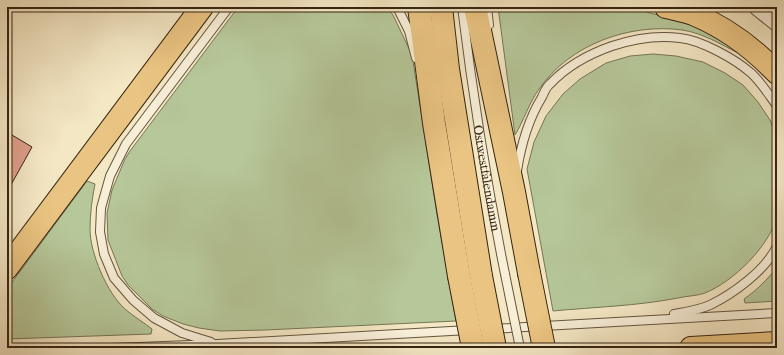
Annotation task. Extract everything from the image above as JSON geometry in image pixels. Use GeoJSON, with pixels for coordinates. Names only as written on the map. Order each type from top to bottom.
{"type":"FeatureCollection","features":[{"type":"Feature","properties":{"kind":"highway"},"geometry":{"type":"LineString","coordinates":[[7,268],[202,7]]}},
{"type":"Feature","properties":{"kind":"highway"},"geometry":{"type":"LineString","coordinates":[[418,7],[434,123],[459,276],[478,336]]}},
{"type":"Feature","properties":{"kind":"highway","name":"Ostwestfalendamm"},"geometry":{"type":"LineString","coordinates":[[442,7],[448,69],[481,276],[495,348]]}},
{"type":"Feature","properties":{"kind":"highway"},"geometry":{"type":"LineString","coordinates":[[475,7],[514,192],[544,348]]}},
{"type":"Feature","properties":{"kind":"highway"},"geometry":{"type":"LineString","coordinates":[[666,7],[692,14],[716,25],[737,38],[777,73]]}},
{"type":"Feature","properties":{"kind":"highway"},"geometry":{"type":"LineString","coordinates":[[690,348],[777,343]]}},
{"type":"Feature","properties":{"kind":"street"},"geometry":{"type":"LineString","coordinates":[[757,7],[777,23]]}},
{"type":"Feature","properties":{"kind":"lane"},"geometry":{"type":"LineString","coordinates":[[217,344],[182,333],[154,318],[133,300],[114,278],[104,254],[100,232],[101,208],[110,176],[126,144],[229,7]]}},
{"type":"Feature","properties":{"kind":"lane"},"geometry":{"type":"LineString","coordinates":[[396,7],[409,31],[434,123]]}},
{"type":"Feature","properties":{"kind":"lane","name":"Ostwestfalendamm"},"geometry":{"type":"LineString","coordinates":[[462,7],[470,72],[489,195],[520,348]]}},
{"type":"Feature","properties":{"kind":"lane"},"geometry":{"type":"LineString","coordinates":[[487,7],[490,37],[514,192]]}},
{"type":"Feature","properties":{"kind":"lane"},"geometry":{"type":"LineString","coordinates":[[514,192],[518,162],[524,135],[534,109],[549,85],[571,66],[598,51],[625,42],[650,38],[681,38],[710,47],[732,59],[751,73],[777,106]]}},
{"type":"Feature","properties":{"kind":"lane"},"geometry":{"type":"LineString","coordinates":[[641,320],[682,313],[709,305],[740,287],[761,268],[777,246]]}},
{"type":"Feature","properties":{"kind":"lane"},"geometry":{"type":"LineString","coordinates":[[112,348],[478,336],[641,320],[777,313]]}},
{"type":"Feature","properties":{"kind":"green space"},"geometry":{"type":"Polygon","coordinates":[[[240,7],[386,7],[393,15],[412,55],[437,214],[456,321],[220,331],[183,324],[163,316],[152,309],[128,285],[122,276],[108,240],[107,213],[112,190],[130,151],[236,10],[240,7]]]}},
{"type":"Feature","properties":{"kind":"green space"},"geometry":{"type":"Polygon","coordinates":[[[498,7],[627,7],[689,23],[710,32],[740,51],[738,53],[704,36],[682,30],[642,30],[603,40],[584,49],[567,60],[552,73],[535,94],[515,135],[498,7]]]}},
{"type":"Feature","properties":{"kind":"green space"},"geometry":{"type":"Polygon","coordinates":[[[653,54],[676,56],[703,62],[725,73],[743,85],[758,102],[770,120],[777,138],[777,215],[773,227],[759,250],[739,271],[716,288],[705,293],[647,303],[553,311],[527,169],[534,142],[546,116],[563,94],[580,79],[606,63],[630,56],[653,54]]]}},
{"type":"Feature","properties":{"kind":"green space"},"geometry":{"type":"Polygon","coordinates":[[[87,181],[95,184],[91,206],[90,229],[96,261],[106,283],[118,302],[128,312],[152,329],[151,334],[7,339],[7,289],[87,181]]]}},
{"type":"Feature","properties":{"kind":"green space"},"geometry":{"type":"Polygon","coordinates":[[[777,267],[777,301],[745,303],[744,299],[762,284],[777,267]]]}},
{"type":"Feature","properties":{"kind":"building"},"geometry":{"type":"Polygon","coordinates":[[[7,132],[32,147],[7,192],[7,132]]]}}]}
